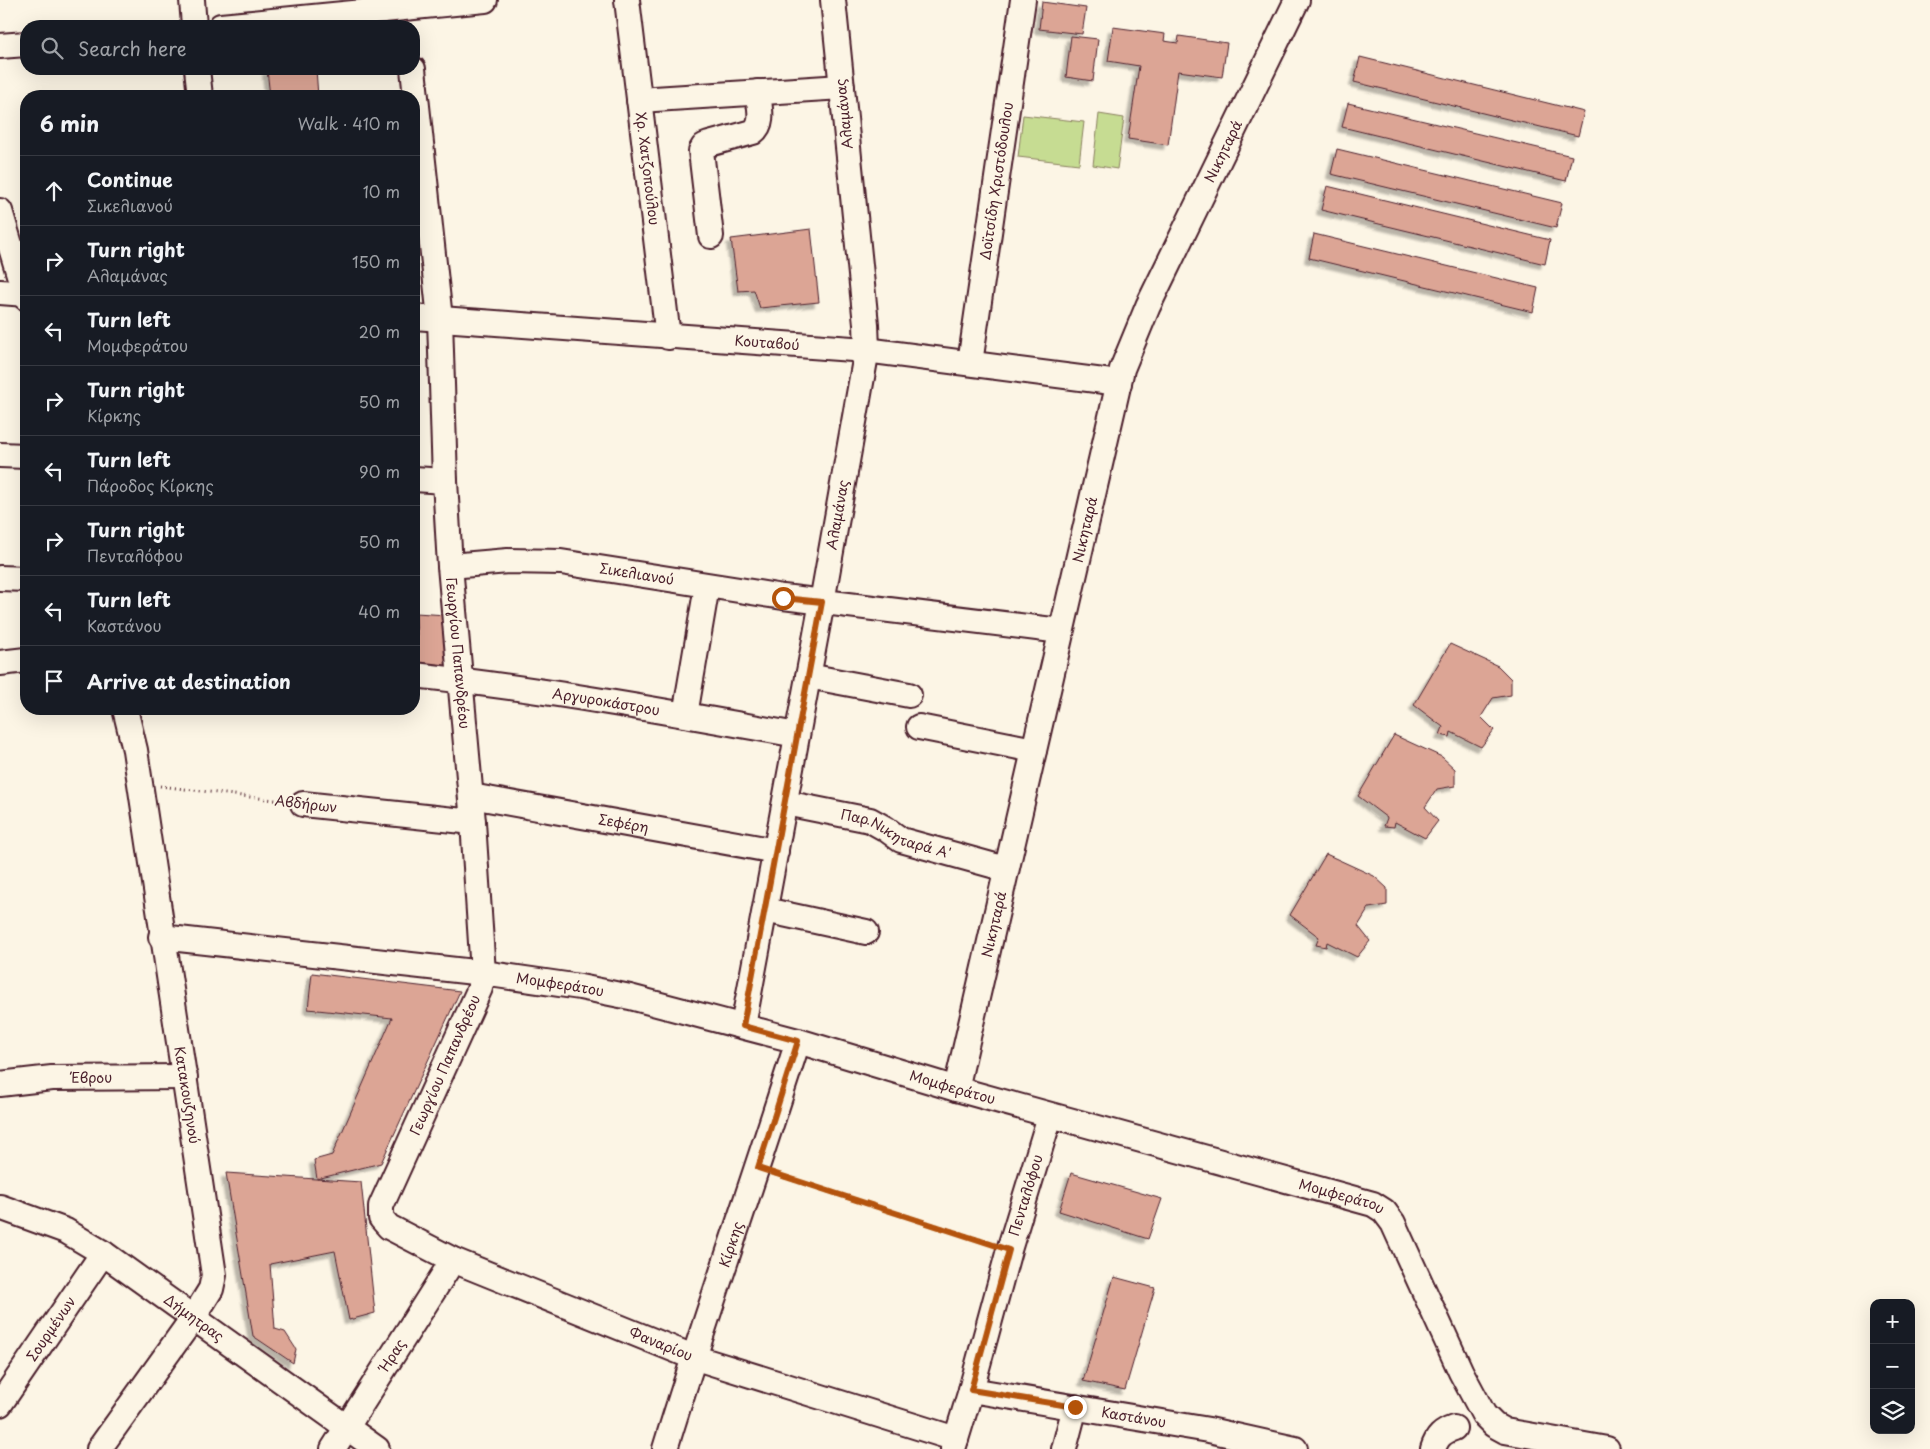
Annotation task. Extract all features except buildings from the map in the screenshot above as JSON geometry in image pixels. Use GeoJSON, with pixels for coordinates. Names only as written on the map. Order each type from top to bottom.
{"type":"FeatureCollection","features":[{"type":"Feature","properties":{"kind":"street"},"geometry":{"type":"LineString","coordinates":[[192,0],[194,20]]}},
{"type":"Feature","properties":{"kind":"street"},"geometry":{"type":"LineString","coordinates":[[301,20],[407,12],[485,0]]}},
{"type":"Feature","properties":{"kind":"street","name":"Χρ. Χατζοπούλου"},"geometry":{"type":"LineString","coordinates":[[627,0],[668,337]]}},
{"type":"Feature","properties":{"kind":"street","name":"Αλαμάνας"},"geometry":{"type":"LineString","coordinates":[[743,1026],[822,602],[866,350],[866,324],[833,0]]}},
{"type":"Feature","properties":{"kind":"street","name":"Δοϊτσίδη Χριστόδουλου"},"geometry":{"type":"LineString","coordinates":[[970,364],[1023,0]]}},
{"type":"Feature","properties":{"kind":"street","name":"Νικηταρά"},"geometry":{"type":"LineString","coordinates":[[956,1089],[1126,357],[1148,306],[1298,0]]}},
{"type":"Feature","properties":{"kind":"street"},"geometry":{"type":"LineString","coordinates":[[0,46],[20,44]]}},
{"type":"Feature","properties":{"kind":"street"},"geometry":{"type":"LineString","coordinates":[[198,75],[200,90]]}},
{"type":"Feature","properties":{"kind":"street","name":"Γεωργίου Παπανδρέου"},"geometry":{"type":"LineString","coordinates":[[414,75],[415,90]]}},
{"type":"Feature","properties":{"kind":"street"},"geometry":{"type":"LineString","coordinates":[[639,100],[842,87]]}},
{"type":"Feature","properties":{"kind":"street"},"geometry":{"type":"LineString","coordinates":[[711,236],[701,151],[704,146],[753,132],[758,128],[760,122],[758,92]]}},
{"type":"Feature","properties":{"kind":"street","name":"Γεωργίου Παπανδρέου"},"geometry":{"type":"LineString","coordinates":[[381,1218],[381,1206],[480,988],[483,973],[471,796],[450,566],[445,481],[440,319],[420,134]]}},
{"type":"Feature","properties":{"kind":"street"},"geometry":{"type":"LineString","coordinates":[[0,211],[20,276]]}},
{"type":"Feature","properties":{"kind":"street"},"geometry":{"type":"LineString","coordinates":[[0,292],[20,294]]}},
{"type":"Feature","properties":{"kind":"street","name":"Κουταβού"},"geometry":{"type":"LineString","coordinates":[[420,317],[866,350],[1119,383]]}},
{"type":"Feature","properties":{"kind":"street"},"geometry":{"type":"LineString","coordinates":[[0,455],[20,456]]}},
{"type":"Feature","properties":{"kind":"street"},"geometry":{"type":"LineString","coordinates":[[420,479],[445,481]]}},
{"type":"Feature","properties":{"kind":"street","name":"Σικελιανού"},"geometry":{"type":"LineString","coordinates":[[450,566],[508,561],[561,562],[707,586],[1061,632]]}},
{"type":"Feature","properties":{"kind":"street"},"geometry":{"type":"LineString","coordinates":[[0,578],[20,579]]}},
{"type":"Feature","properties":{"kind":"street"},"geometry":{"type":"LineString","coordinates":[[685,715],[707,586]]}},
{"type":"Feature","properties":{"kind":"street"},"geometry":{"type":"LineString","coordinates":[[0,663],[20,661]]}},
{"type":"Feature","properties":{"kind":"street","name":"Αργυροκάστρου"},"geometry":{"type":"LineString","coordinates":[[420,675],[685,715],[797,736]]}},
{"type":"Feature","properties":{"kind":"street"},"geometry":{"type":"LineString","coordinates":[[808,676],[909,695]]}},
{"type":"Feature","properties":{"kind":"street","name":"Κατακουζηνού"},"geometry":{"type":"LineString","coordinates":[[99,1449],[193,1318],[211,1289],[214,1275],[185,1077],[161,937],[135,750],[126,715]]}},
{"type":"Feature","properties":{"kind":"street"},"geometry":{"type":"LineString","coordinates":[[919,727],[1034,750]]}},
{"type":"Feature","properties":{"kind":"street","name":"Σεφέρη"},"geometry":{"type":"LineString","coordinates":[[471,796],[776,851]]}},
{"type":"Feature","properties":{"kind":"street","name":"Παρ.Νικηταρά Α'"},"geometry":{"type":"LineString","coordinates":[[785,803],[870,820],[901,840],[1006,869]]}},
{"type":"Feature","properties":{"kind":"street","name":"Αβδήρων"},"geometry":{"type":"LineString","coordinates":[[303,804],[473,822]]}},
{"type":"Feature","properties":{"kind":"street"},"geometry":{"type":"LineString","coordinates":[[764,910],[866,932]]}},
{"type":"Feature","properties":{"kind":"street","name":"Μομφεράτου"},"geometry":{"type":"LineString","coordinates":[[161,937],[483,973],[580,987],[630,997],[798,1041],[1050,1116],[1373,1204],[1384,1211],[1393,1223],[1461,1372],[1484,1415],[1494,1425],[1505,1431],[1579,1447],[1607,1449]]}},
{"type":"Feature","properties":{"kind":"street","name":"Κίρκης"},"geometry":{"type":"LineString","coordinates":[[665,1449],[693,1357],[758,1168],[798,1041]]}},
{"type":"Feature","properties":{"kind":"street","name":"Έβρου"},"geometry":{"type":"LineString","coordinates":[[0,1084],[52,1078],[185,1077]]}},
{"type":"Feature","properties":{"kind":"street","name":"Πενταλόφου"},"geometry":{"type":"LineString","coordinates":[[954,1444],[971,1390],[1009,1250],[1050,1116]]}},
{"type":"Feature","properties":{"kind":"street","name":"Δήμητρας"},"geometry":{"type":"LineString","coordinates":[[3,1212],[66,1231],[103,1253],[377,1449]]}},
{"type":"Feature","properties":{"kind":"street","name":"Φαναρίου"},"geometry":{"type":"LineString","coordinates":[[381,1218],[389,1227],[453,1260],[693,1357],[954,1444]]}},
{"type":"Feature","properties":{"kind":"street","name":"Σουρμένων"},"geometry":{"type":"LineString","coordinates":[[0,1404],[103,1253]]}},
{"type":"Feature","properties":{"kind":"street","name":"Ήρας"},"geometry":{"type":"LineString","coordinates":[[333,1449],[453,1260]]}},
{"type":"Feature","properties":{"kind":"street","name":"Καστάνου"},"geometry":{"type":"LineString","coordinates":[[971,1390],[1209,1430],[1295,1449]]}},
{"type":"Feature","properties":{"kind":"street"},"geometry":{"type":"LineString","coordinates":[[1064,1449],[1075,1407]]}},
{"type":"Feature","properties":{"kind":"street"},"geometry":{"type":"LineString","coordinates":[[1432,1449],[1436,1440],[1443,1432],[1454,1428]]}},
{"type":"Feature","properties":{"kind":"path","name":"Αβδήρων"},"geometry":{"type":"LineString","coordinates":[[140,784],[303,804]]}},
{"type":"Feature","properties":{"kind":"path"},"geometry":{"type":"LineString","coordinates":[[758,1168],[1009,1250]]}},
{"type":"Feature","properties":{"kind":"green space"},"geometry":{"type":"Polygon","coordinates":[[[1099,114],[1124,118],[1117,169],[1093,165],[1099,114]]]}},
{"type":"Feature","properties":{"kind":"green space"},"geometry":{"type":"Polygon","coordinates":[[[1023,115],[1084,122],[1079,164],[1018,157],[1023,115]]]}},
{"type":"Feature","properties":{"kind":"route"},"geometry":{"type":"LineString","coordinates":[[783,598],[822,602],[743,1026],[798,1041],[758,1168],[899,1212],[1009,1250],[971,1390],[1075,1407]]}}]}
